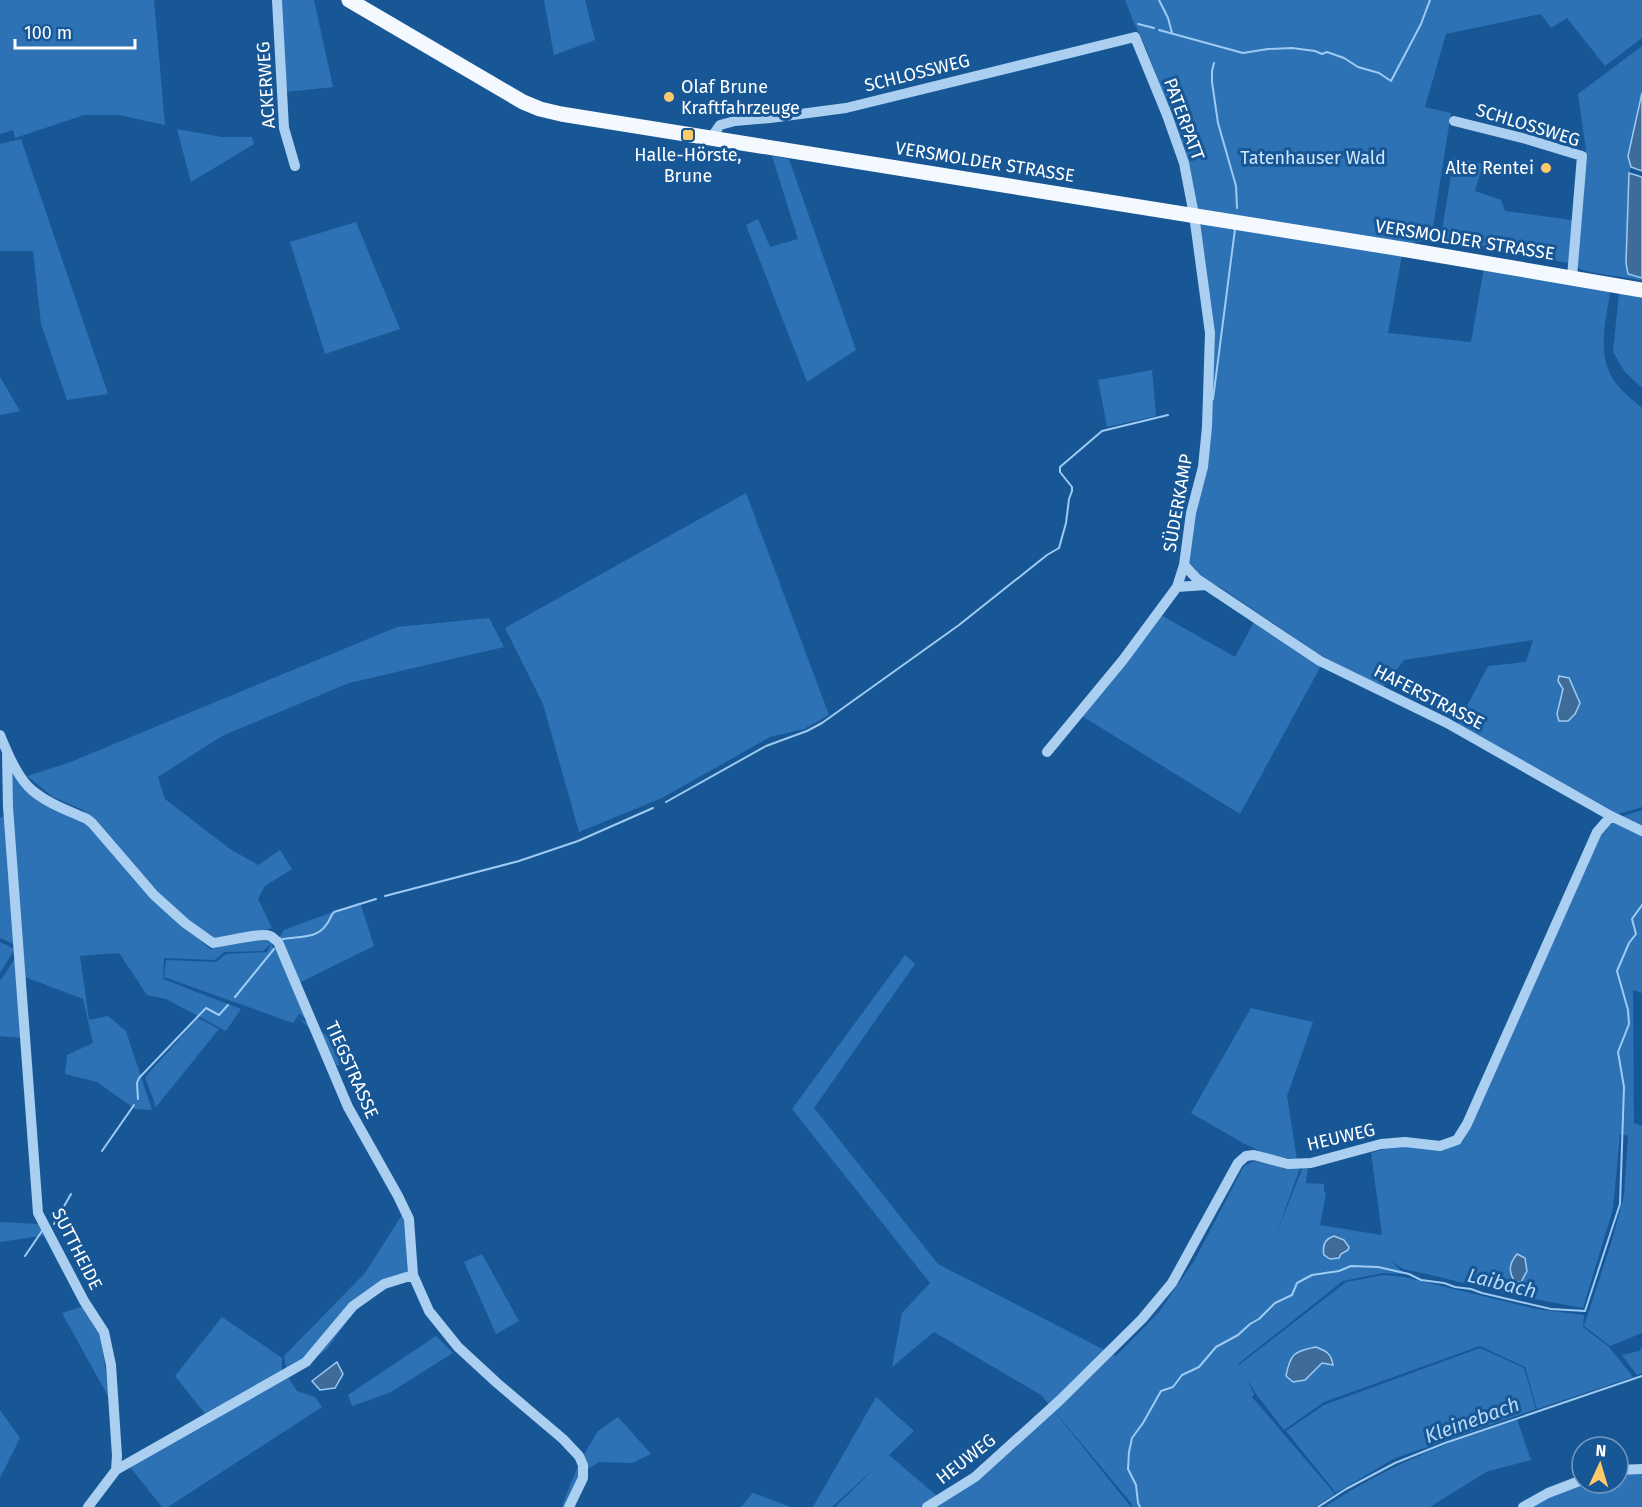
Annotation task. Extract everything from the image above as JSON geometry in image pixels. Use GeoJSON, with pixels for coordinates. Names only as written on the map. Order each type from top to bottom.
{"type":"FeatureCollection","features":[{"type":"Feature","properties":{"kind":"main road","name":"VERSMOLDER STRASSE"},"geometry":{"type":"LineString","coordinates":[[349,0],[523,102],[561,114],[1194,215],[1642,290]]}},
{"type":"Feature","properties":{"kind":"street","name":"ACKERWEG"},"geometry":{"type":"LineString","coordinates":[[277,0],[284,128],[295,166]]}},
{"type":"Feature","properties":{"kind":"street","name":"SCHLOSSWEG"},"geometry":{"type":"LineString","coordinates":[[711,138],[720,125],[735,121],[846,108],[1135,37]]}},
{"type":"Feature","properties":{"kind":"street","name":"PATERPATT"},"geometry":{"type":"LineString","coordinates":[[1135,37],[1184,163],[1194,215]]}},
{"type":"Feature","properties":{"kind":"street","name":"SCHLOSSWEG"},"geometry":{"type":"LineString","coordinates":[[1454,121],[1520,137],[1582,156],[1572,277]]}},
{"type":"Feature","properties":{"kind":"street","name":"SÜDERKAMP"},"geometry":{"type":"LineString","coordinates":[[1047,752],[1123,660],[1177,586],[1184,565],[1191,513],[1203,467],[1208,427],[1210,333],[1194,215]]}},
{"type":"Feature","properties":{"kind":"street","name":"HAFERSTRASSE"},"geometry":{"type":"LineString","coordinates":[[1184,565],[1197,579],[1320,662],[1448,723],[1611,816],[1642,831]]}},
{"type":"Feature","properties":{"kind":"street"},"geometry":{"type":"LineString","coordinates":[[1177,586],[1207,585]]}},
{"type":"Feature","properties":{"kind":"street","name":"TIEGSTRASSE"},"geometry":{"type":"LineString","coordinates":[[0,735],[7,752],[31,790],[45,800],[92,823],[154,895],[184,923],[213,943],[229,942],[259,934],[270,936],[278,942],[348,1107],[409,1219],[413,1275],[429,1311],[458,1347],[563,1439],[579,1456],[583,1465],[583,1478],[568,1507]]}},
{"type":"Feature","properties":{"kind":"street","name":"SUTTHEIDE"},"geometry":{"type":"LineString","coordinates":[[7,752],[4,809],[38,1213],[84,1301],[104,1332],[111,1365],[116,1470]]}},
{"type":"Feature","properties":{"kind":"street","name":"HEUWEG"},"geometry":{"type":"LineString","coordinates":[[927,1507],[975,1477],[1059,1401],[1142,1319],[1172,1283],[1238,1163],[1246,1156],[1254,1155],[1288,1164],[1311,1163],[1381,1144],[1405,1143],[1440,1146],[1457,1140],[1467,1124],[1598,832],[1611,816]]}},
{"type":"Feature","properties":{"kind":"street"},"geometry":{"type":"LineString","coordinates":[[88,1507],[116,1470],[306,1362],[353,1306],[384,1284],[413,1275]]}},
{"type":"Feature","properties":{"kind":"street"},"geometry":{"type":"LineString","coordinates":[[1523,1507],[1548,1493],[1570,1485]]}},
{"type":"Feature","properties":{"kind":"green space"},"geometry":{"type":"Polygon","coordinates":[[[0,0],[154,0],[165,125],[119,115],[84,115],[15,138],[13,130],[0,134],[0,0]]]}},
{"type":"Feature","properties":{"kind":"green space"},"geometry":{"type":"Polygon","coordinates":[[[282,0],[314,0],[333,87],[286,92],[282,0]]]}},
{"type":"Feature","properties":{"kind":"green space"},"geometry":{"type":"Polygon","coordinates":[[[544,0],[585,0],[595,40],[554,55],[544,0]]]}},
{"type":"Feature","properties":{"kind":"green space","name":"Tatenhauser Wald"},"geometry":{"type":"Polygon","coordinates":[[[1125,0],[1642,0],[1642,38],[1605,66],[1567,18],[1551,28],[1541,14],[1446,34],[1425,107],[1451,113],[1431,240],[1404,244],[1388,333],[1471,342],[1484,268],[1610,292],[1604,338],[1609,372],[1618,386],[1642,408],[1642,807],[1618,814],[1457,725],[1488,666],[1526,662],[1533,640],[1404,660],[1381,690],[1316,652],[1220,587],[1205,581],[1188,562],[1211,417],[1199,226],[1203,222],[1197,208],[1188,160],[1146,48],[1125,0]]]}},
{"type":"Feature","properties":{"kind":"green space"},"geometry":{"type":"Polygon","coordinates":[[[1642,46],[1642,93],[1628,156],[1631,167],[1627,246],[1628,274],[1642,278],[1642,281],[1577,268],[1586,151],[1578,94],[1642,46]]]}},
{"type":"Feature","properties":{"kind":"green space"},"geometry":{"type":"Polygon","coordinates":[[[177,129],[222,137],[252,137],[254,144],[191,182],[177,129]]]}},
{"type":"Feature","properties":{"kind":"green space"},"geometry":{"type":"Polygon","coordinates":[[[21,139],[108,394],[67,400],[41,324],[33,251],[0,251],[0,144],[21,139]]]}},
{"type":"Feature","properties":{"kind":"green space"},"geometry":{"type":"Polygon","coordinates":[[[772,156],[789,159],[856,350],[807,382],[746,225],[758,219],[770,247],[798,239],[772,156]]]}},
{"type":"Feature","properties":{"kind":"green space"},"geometry":{"type":"Polygon","coordinates":[[[1454,157],[1483,164],[1475,191],[1501,200],[1505,211],[1572,220],[1569,263],[1440,242],[1454,157]]]}},
{"type":"Feature","properties":{"kind":"green space"},"geometry":{"type":"Polygon","coordinates":[[[356,222],[400,329],[325,354],[290,242],[356,222]]]}},
{"type":"Feature","properties":{"kind":"green space"},"geometry":{"type":"Polygon","coordinates":[[[1619,293],[1642,297],[1642,388],[1625,372],[1613,352],[1619,293]]]}},
{"type":"Feature","properties":{"kind":"green space"},"geometry":{"type":"Polygon","coordinates":[[[1152,370],[1156,416],[1107,427],[1098,380],[1152,370]]]}},
{"type":"Feature","properties":{"kind":"green space"},"geometry":{"type":"Polygon","coordinates":[[[0,377],[20,411],[0,415],[0,377]]]}},
{"type":"Feature","properties":{"kind":"green space"},"geometry":{"type":"Polygon","coordinates":[[[746,493],[829,715],[804,729],[770,737],[662,798],[579,832],[543,704],[505,628],[746,493]]]}},
{"type":"Feature","properties":{"kind":"green space"},"geometry":{"type":"Polygon","coordinates":[[[1161,615],[1235,657],[1254,622],[1322,664],[1240,814],[1082,716],[1161,615]]]}},
{"type":"Feature","properties":{"kind":"green space"},"geometry":{"type":"Polygon","coordinates":[[[489,618],[504,647],[349,683],[222,736],[158,777],[165,799],[230,849],[258,865],[280,850],[292,869],[265,886],[258,899],[272,928],[215,941],[185,921],[83,810],[53,797],[27,776],[68,763],[397,627],[489,618]]]}},
{"type":"Feature","properties":{"kind":"green space"},"geometry":{"type":"Polygon","coordinates":[[[9,768],[21,781],[81,816],[152,897],[210,949],[259,938],[272,943],[263,951],[224,952],[215,960],[164,958],[163,979],[241,1009],[226,1031],[166,999],[147,995],[119,953],[80,956],[89,1020],[108,1016],[126,1031],[152,1110],[135,1109],[97,1082],[65,1074],[67,1055],[93,1043],[83,999],[17,974],[22,1038],[0,1036],[0,981],[22,948],[0,938],[0,818],[9,813],[9,768]]]}},
{"type":"Feature","properties":{"kind":"green space"},"geometry":{"type":"Polygon","coordinates":[[[1642,810],[1642,826],[1620,817],[1642,810]]]}},
{"type":"Feature","properties":{"kind":"green space"},"geometry":{"type":"Polygon","coordinates":[[[1616,822],[1642,835],[1642,993],[1633,990],[1634,1123],[1642,1126],[1642,1333],[1610,1346],[1584,1326],[1624,1195],[1628,1136],[1620,1134],[1613,1209],[1583,1308],[1511,1295],[1403,1269],[1391,1261],[1405,1274],[1383,1273],[1343,1281],[1238,1364],[1346,1282],[1384,1275],[1404,1277],[1536,1309],[1584,1315],[1583,1327],[1609,1347],[1633,1377],[1537,1409],[1525,1367],[1480,1346],[1324,1402],[1284,1430],[1247,1379],[1254,1394],[1252,1397],[1335,1494],[1315,1507],[1132,1507],[1132,1504],[1041,1395],[934,1332],[892,1367],[902,1313],[930,1283],[792,1109],[905,955],[915,964],[814,1108],[938,1264],[1116,1356],[1159,1312],[1194,1261],[1244,1166],[1255,1161],[1300,1168],[1277,1232],[1303,1167],[1308,1166],[1306,1183],[1324,1184],[1326,1193],[1320,1225],[1382,1235],[1371,1153],[1401,1145],[1442,1148],[1463,1142],[1600,833],[1607,824],[1616,822]]]}},
{"type":"Feature","properties":{"kind":"green space"},"geometry":{"type":"Polygon","coordinates":[[[360,902],[374,946],[299,983],[279,938],[284,930],[360,902]]]}},
{"type":"Feature","properties":{"kind":"green space"},"geometry":{"type":"Polygon","coordinates":[[[0,942],[15,949],[0,973],[0,942]]]}},
{"type":"Feature","properties":{"kind":"green space"},"geometry":{"type":"Polygon","coordinates":[[[271,944],[280,955],[309,1021],[299,1014],[293,1023],[164,977],[166,960],[216,962],[226,954],[267,952],[271,944]]]}},
{"type":"Feature","properties":{"kind":"green space"},"geometry":{"type":"Polygon","coordinates":[[[1251,1008],[1313,1022],[1287,1096],[1297,1160],[1268,1155],[1191,1113],[1251,1008]]]}},
{"type":"Feature","properties":{"kind":"green space"},"geometry":{"type":"Polygon","coordinates":[[[298,1017],[355,1053],[354,1062],[335,1066],[309,1028],[298,1017]]]}},
{"type":"Feature","properties":{"kind":"green space"},"geometry":{"type":"Polygon","coordinates":[[[198,1018],[219,1029],[156,1107],[145,1077],[198,1018]]]}},
{"type":"Feature","properties":{"kind":"green space"},"geometry":{"type":"Polygon","coordinates":[[[402,1215],[406,1227],[407,1274],[361,1302],[327,1349],[291,1377],[286,1368],[284,1356],[365,1273],[402,1215]]]}},
{"type":"Feature","properties":{"kind":"green space"},"geometry":{"type":"Polygon","coordinates":[[[0,1222],[39,1224],[46,1235],[0,1242],[0,1222]]]}},
{"type":"Feature","properties":{"kind":"green space"},"geometry":{"type":"Polygon","coordinates":[[[482,1254],[519,1321],[496,1334],[464,1262],[482,1254]]]}},
{"type":"Feature","properties":{"kind":"green space"},"geometry":{"type":"Polygon","coordinates":[[[84,1306],[101,1335],[109,1398],[62,1313],[84,1306]]]}},
{"type":"Feature","properties":{"kind":"green space"},"geometry":{"type":"Polygon","coordinates":[[[222,1317],[282,1358],[282,1371],[206,1415],[175,1376],[222,1317]]]}},
{"type":"Feature","properties":{"kind":"green space"},"geometry":{"type":"Polygon","coordinates":[[[436,1336],[453,1353],[389,1393],[352,1406],[348,1395],[436,1336]]]}},
{"type":"Feature","properties":{"kind":"green space"},"geometry":{"type":"Polygon","coordinates":[[[1642,1347],[1642,1373],[1637,1375],[1622,1355],[1639,1351],[1642,1347]]]}},
{"type":"Feature","properties":{"kind":"green space"},"geometry":{"type":"Polygon","coordinates":[[[1480,1348],[1524,1368],[1536,1409],[1393,1459],[1336,1493],[1286,1431],[1324,1405],[1480,1348]]]}},
{"type":"Feature","properties":{"kind":"green space"},"geometry":{"type":"Polygon","coordinates":[[[288,1377],[297,1391],[315,1397],[322,1407],[168,1507],[162,1507],[130,1467],[288,1377]]]}},
{"type":"Feature","properties":{"kind":"green space"},"geometry":{"type":"Polygon","coordinates":[[[876,1397],[914,1431],[889,1455],[937,1496],[921,1507],[835,1507],[877,1466],[832,1507],[813,1507],[876,1397]]]}},
{"type":"Feature","properties":{"kind":"green space"},"geometry":{"type":"Polygon","coordinates":[[[0,1410],[20,1438],[0,1478],[0,1410]]]}},
{"type":"Feature","properties":{"kind":"green space"},"geometry":{"type":"Polygon","coordinates":[[[1054,1411],[1131,1507],[932,1507],[1054,1411]]]}},
{"type":"Feature","properties":{"kind":"green space"},"geometry":{"type":"Polygon","coordinates":[[[618,1417],[651,1454],[632,1463],[599,1462],[580,1474],[565,1507],[562,1507],[579,1463],[598,1431],[618,1417]]]}},
{"type":"Feature","properties":{"kind":"green space"},"geometry":{"type":"Polygon","coordinates":[[[1517,1419],[1531,1460],[1486,1472],[1430,1507],[1325,1507],[1371,1479],[1418,1456],[1517,1419]]]}},
{"type":"Feature","properties":{"kind":"green space"},"geometry":{"type":"Polygon","coordinates":[[[1630,1473],[1642,1473],[1642,1507],[1530,1507],[1570,1489],[1570,1495],[1630,1495],[1630,1473]]]}},
{"type":"Feature","properties":{"kind":"green space"},"geometry":{"type":"Polygon","coordinates":[[[753,1493],[791,1507],[741,1507],[753,1493]]]}},
{"type":"Feature","properties":{"kind":"shaded area"},"geometry":{"type":"Polygon","coordinates":[[[1642,93],[1642,171],[1631,167],[1628,156],[1642,93]]]}},
{"type":"Feature","properties":{"kind":"shaded area"},"geometry":{"type":"Polygon","coordinates":[[[1629,173],[1642,177],[1642,278],[1628,274],[1626,263],[1629,173]]]}},
{"type":"Feature","properties":{"kind":"shaded area"},"geometry":{"type":"Polygon","coordinates":[[[1559,676],[1569,678],[1580,703],[1575,714],[1568,721],[1559,721],[1557,714],[1563,689],[1558,681],[1559,676]]]}},
{"type":"Feature","properties":{"kind":"shaded area"},"geometry":{"type":"Polygon","coordinates":[[[1334,1236],[1344,1240],[1349,1247],[1339,1258],[1330,1259],[1324,1255],[1323,1249],[1326,1241],[1334,1236]]]}},
{"type":"Feature","properties":{"kind":"shaded area"},"geometry":{"type":"Polygon","coordinates":[[[1517,1254],[1525,1258],[1527,1271],[1521,1282],[1515,1282],[1510,1271],[1512,1261],[1517,1254]]]}},
{"type":"Feature","properties":{"kind":"shaded area"},"geometry":{"type":"Polygon","coordinates":[[[1316,1347],[1328,1353],[1333,1365],[1322,1363],[1305,1380],[1293,1382],[1286,1376],[1291,1358],[1298,1352],[1316,1347]]]}},
{"type":"Feature","properties":{"kind":"shaded area"},"geometry":{"type":"Polygon","coordinates":[[[337,1362],[343,1374],[335,1388],[320,1390],[312,1381],[337,1362]]]}},
{"type":"Feature","properties":{"kind":"waterway"},"geometry":{"type":"LineString","coordinates":[[1159,0],[1172,33]]}},
{"type":"Feature","properties":{"kind":"waterway"},"geometry":{"type":"LineString","coordinates":[[1159,30],[1243,53],[1292,48],[1322,54],[1327,52],[1344,58],[1358,67],[1379,73],[1391,81],[1421,24],[1430,0]]}},
{"type":"Feature","properties":{"kind":"waterway"},"geometry":{"type":"LineString","coordinates":[[1138,24],[1154,28]]}},
{"type":"Feature","properties":{"kind":"waterway"},"geometry":{"type":"LineString","coordinates":[[1214,63],[1212,82],[1218,123],[1236,186],[1237,208]]}},
{"type":"Feature","properties":{"kind":"waterway"},"geometry":{"type":"LineString","coordinates":[[1213,399],[1235,229]]}},
{"type":"Feature","properties":{"kind":"waterway"},"geometry":{"type":"LineString","coordinates":[[666,802],[766,746],[822,723],[959,625],[1059,548],[1072,491],[1072,487],[1060,472],[1060,467],[1102,431],[1168,415]]}},
{"type":"Feature","properties":{"kind":"waterway"},"geometry":{"type":"LineString","coordinates":[[385,896],[519,861],[578,841],[653,808]]}},
{"type":"Feature","properties":{"kind":"waterway"},"geometry":{"type":"LineString","coordinates":[[282,940],[318,933],[334,912],[376,899]]}},
{"type":"Feature","properties":{"kind":"waterway","name":"Laibach"},"geometry":{"type":"LineString","coordinates":[[1140,1507],[1136,1485],[1128,1469],[1129,1452],[1132,1438],[1161,1391],[1173,1387],[1182,1375],[1199,1367],[1216,1347],[1238,1335],[1275,1303],[1292,1295],[1297,1283],[1312,1275],[1339,1271],[1351,1266],[1378,1267],[1409,1274],[1421,1280],[1471,1289],[1551,1309],[1585,1311],[1620,1204],[1624,1087],[1618,1052],[1629,1024],[1628,1010],[1617,971],[1629,943],[1636,934],[1632,919],[1642,905]]}},
{"type":"Feature","properties":{"kind":"waterway"},"geometry":{"type":"LineString","coordinates":[[235,997],[274,949]]}},
{"type":"Feature","properties":{"kind":"waterway"},"geometry":{"type":"LineString","coordinates":[[138,1099],[139,1078],[206,1008],[219,1015],[228,1005]]}},
{"type":"Feature","properties":{"kind":"waterway"},"geometry":{"type":"LineString","coordinates":[[102,1151],[134,1105]]}},
{"type":"Feature","properties":{"kind":"waterway"},"geometry":{"type":"LineString","coordinates":[[54,1224],[71,1194]]}},
{"type":"Feature","properties":{"kind":"waterway"},"geometry":{"type":"LineString","coordinates":[[25,1256],[42,1231]]}},
{"type":"Feature","properties":{"kind":"waterway","name":"Kleinebach"},"geometry":{"type":"LineString","coordinates":[[1318,1507],[1395,1463],[1445,1443],[1642,1376]]}},
{"type":"Feature","properties":{"kind":"place","name":"Olaf Brune Kraftfahrzeuge"},"geometry":{"type":"Point","coordinates":[669,97]}},
{"type":"Feature","properties":{"kind":"place","name":"Halle-Hörste, Brune"},"geometry":{"type":"Point","coordinates":[688,135]}},
{"type":"Feature","properties":{"kind":"place","name":"Alte Rentei"},"geometry":{"type":"Point","coordinates":[1546,168]}}]}
